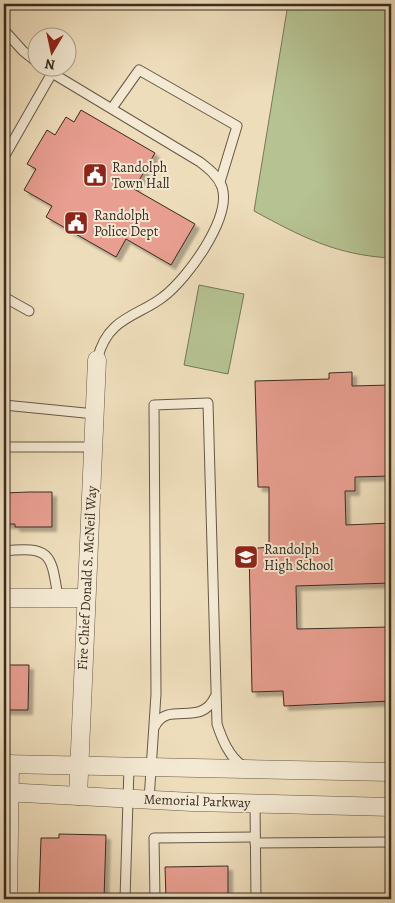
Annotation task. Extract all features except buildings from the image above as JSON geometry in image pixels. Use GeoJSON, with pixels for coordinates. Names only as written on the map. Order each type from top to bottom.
{"type":"FeatureCollection","features":[{"type":"Feature","properties":{"kind":"street","name":"Fire Chief Donald S. McNeil Way"},"geometry":{"type":"LineString","coordinates":[[78,796],[97,360]]}},
{"type":"Feature","properties":{"kind":"street"},"geometry":{"type":"LineString","coordinates":[[4,598],[86,598]]}},
{"type":"Feature","properties":{"kind":"street"},"geometry":{"type":"LineString","coordinates":[[8,899],[7,764],[391,772]]}},
{"type":"Feature","properties":{"kind":"street","name":"Memorial Parkway"},"geometry":{"type":"LineString","coordinates":[[7,792],[148,800],[391,807]]}},
{"type":"Feature","properties":{"kind":"lane"},"geometry":{"type":"LineString","coordinates":[[4,30],[28,55]]}},
{"type":"Feature","properties":{"kind":"lane"},"geometry":{"type":"LineString","coordinates":[[112,108],[139,70],[237,126],[220,182]]}},
{"type":"Feature","properties":{"kind":"lane"},"geometry":{"type":"LineString","coordinates":[[4,157],[49,78]]}},
{"type":"Feature","properties":{"kind":"lane"},"geometry":{"type":"LineString","coordinates":[[61,78],[200,162],[220,182],[223,195],[221,214],[212,235],[195,263],[177,286],[164,297],[114,328],[102,344],[97,360]]}},
{"type":"Feature","properties":{"kind":"lane"},"geometry":{"type":"LineString","coordinates":[[4,297],[28,311]]}},
{"type":"Feature","properties":{"kind":"lane"},"geometry":{"type":"LineString","coordinates":[[148,800],[155,728],[156,694],[154,405],[208,403],[217,726],[233,758],[250,770]]}},
{"type":"Feature","properties":{"kind":"lane"},"geometry":{"type":"LineString","coordinates":[[4,405],[95,414]]}},
{"type":"Feature","properties":{"kind":"lane"},"geometry":{"type":"LineString","coordinates":[[4,447],[94,447]]}},
{"type":"Feature","properties":{"kind":"lane"},"geometry":{"type":"LineString","coordinates":[[4,551],[33,550],[46,555],[52,564],[58,597]]}},
{"type":"Feature","properties":{"kind":"lane"},"geometry":{"type":"LineString","coordinates":[[155,728],[158,721],[164,716],[196,713],[204,710],[211,704],[216,695]]}},
{"type":"Feature","properties":{"kind":"lane"},"geometry":{"type":"LineString","coordinates":[[125,899],[129,767]]}},
{"type":"Feature","properties":{"kind":"lane"},"geometry":{"type":"LineString","coordinates":[[255,804],[256,899]]}},
{"type":"Feature","properties":{"kind":"lane"},"geometry":{"type":"LineString","coordinates":[[155,899],[154,838],[391,842]]}},
{"type":"Feature","properties":{"kind":"green space"},"geometry":{"type":"Polygon","coordinates":[[[288,4],[391,4],[391,258],[336,249],[304,237],[254,211],[288,4]]]}},
{"type":"Feature","properties":{"kind":"green space"},"geometry":{"type":"Polygon","coordinates":[[[199,285],[244,294],[228,374],[184,365],[199,285]]]}},
{"type":"Feature","properties":{"kind":"place","name":"Randolph Town Hall"},"geometry":{"type":"Point","coordinates":[95,175]}},
{"type":"Feature","properties":{"kind":"place","name":"Randolph Police Dept"},"geometry":{"type":"Point","coordinates":[76,223]}},
{"type":"Feature","properties":{"kind":"place","name":"Randolph High School"},"geometry":{"type":"Point","coordinates":[246,557]}}]}
